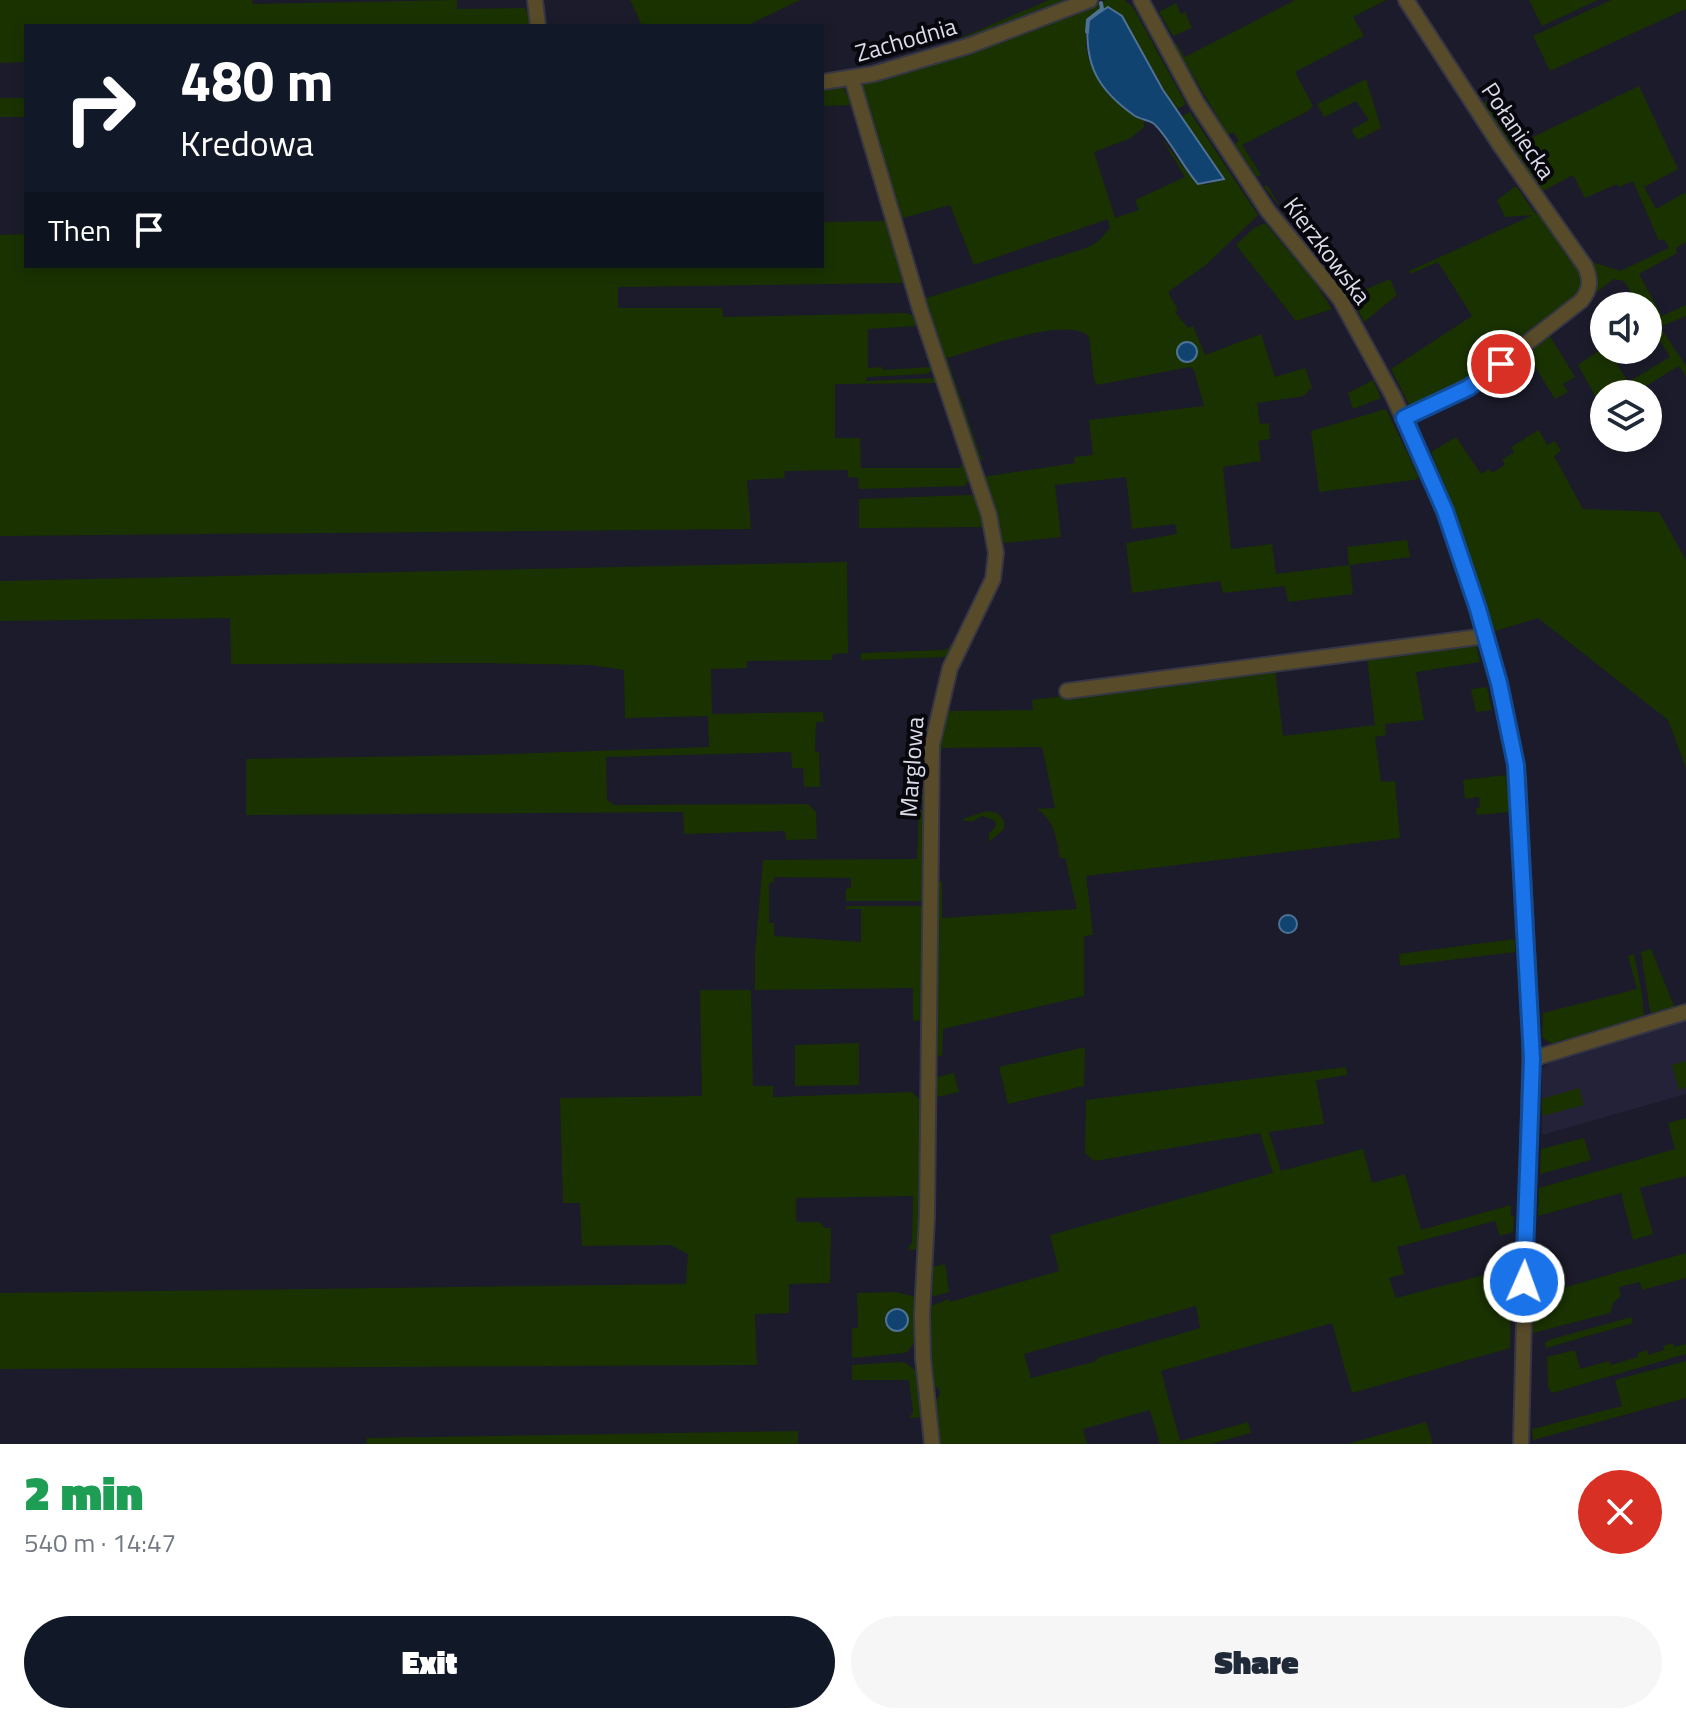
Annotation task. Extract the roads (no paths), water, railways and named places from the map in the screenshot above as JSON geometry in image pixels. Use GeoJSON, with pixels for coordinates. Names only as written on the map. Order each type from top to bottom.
{"type":"FeatureCollection","features":[{"type":"Feature","properties":{"kind":"street"},"geometry":{"type":"LineString","coordinates":[[535,0],[538,24]]}},
{"type":"Feature","properties":{"kind":"street","name":"Zachodnia"},"geometry":{"type":"LineString","coordinates":[[824,82],[852,79],[968,46],[1090,0]]}},
{"type":"Feature","properties":{"kind":"street","name":"Kierzkowska"},"geometry":{"type":"LineString","coordinates":[[1141,0],[1197,103],[1234,161],[1268,211],[1328,283],[1352,318],[1404,418],[1445,511],[1486,636],[1518,777],[1532,1059],[1521,1444]]}},
{"type":"Feature","properties":{"kind":"street","name":"Połaniecka"},"geometry":{"type":"LineString","coordinates":[[1404,418],[1477,382],[1581,301],[1590,282],[1585,266],[1491,133],[1406,0]]}},
{"type":"Feature","properties":{"kind":"street","name":"Marglowa"},"geometry":{"type":"LineString","coordinates":[[852,79],[920,309],[989,515],[996,553],[993,579],[950,668],[936,717],[932,745],[927,1216],[922,1315],[932,1444]]}},
{"type":"Feature","properties":{"kind":"street"},"geometry":{"type":"LineString","coordinates":[[1067,691],[1486,636]]}},
{"type":"Feature","properties":{"kind":"street"},"geometry":{"type":"LineString","coordinates":[[1532,1059],[1686,1012]]}},
{"type":"Feature","properties":{"kind":"water"},"geometry":{"type":"Polygon","coordinates":[[[1108,7],[1122,16],[1163,90],[1224,179],[1198,184],[1158,128],[1135,116],[1103,86],[1088,50],[1088,20],[1108,7]]]}},
{"type":"Feature","properties":{"kind":"water"},"geometry":{"type":"Polygon","coordinates":[[[1187,342],[1194,345],[1197,352],[1194,359],[1187,362],[1180,359],[1177,352],[1180,345],[1187,342]]]}},
{"type":"Feature","properties":{"kind":"water"},"geometry":{"type":"Polygon","coordinates":[[[1284,915],[1292,915],[1297,924],[1295,931],[1284,933],[1279,928],[1279,920],[1284,915]]]}},
{"type":"Feature","properties":{"kind":"water"},"geometry":{"type":"Polygon","coordinates":[[[897,1309],[905,1312],[908,1320],[905,1328],[897,1331],[889,1328],[886,1320],[889,1312],[897,1309]]]}},
{"type":"Feature","properties":{"kind":"waterway"},"geometry":{"type":"LineString","coordinates":[[1087,32],[1088,20],[1102,9],[1101,3]]}}]}
